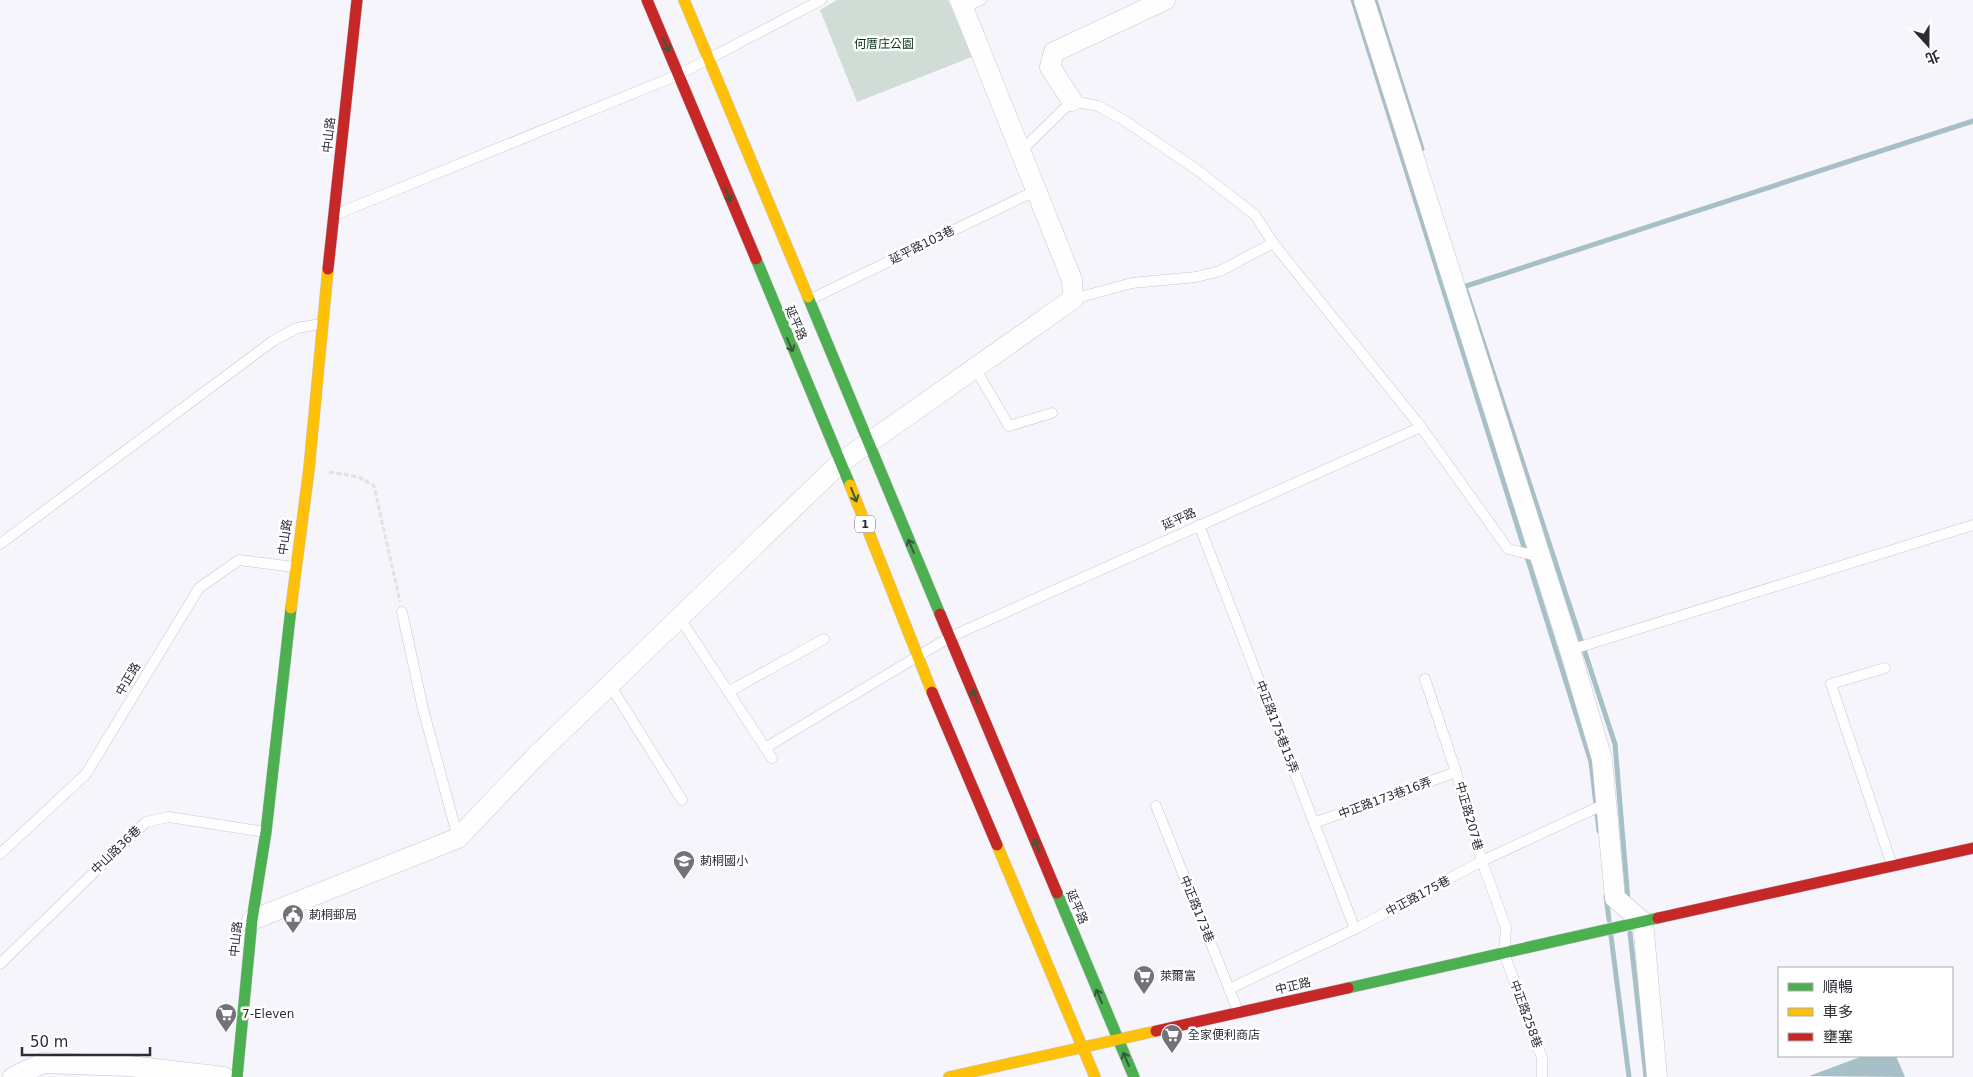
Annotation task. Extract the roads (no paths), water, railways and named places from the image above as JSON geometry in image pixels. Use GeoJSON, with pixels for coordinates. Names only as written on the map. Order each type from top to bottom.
{"type":"FeatureCollection","features":[{"type":"Feature","properties":{"kind":"main road","name":"中山路"},"geometry":{"type":"LineString","coordinates":[[237,1077],[252,920],[266,832],[295,568],[309,469],[322,323],[357,0]]}},
{"type":"Feature","properties":{"kind":"main road","name":"延平路"},"geometry":{"type":"LineString","coordinates":[[647,0],[840,463],[918,658],[1094,1077]]}},
{"type":"Feature","properties":{"kind":"main road","name":"延平路"},"geometry":{"type":"LineString","coordinates":[[684,0],[1134,1077]]}},
{"type":"Feature","properties":{"kind":"main road","name":"中正路"},"geometry":{"type":"LineString","coordinates":[[949,1077],[970,1075],[1238,1012],[1973,848]]}},
{"type":"Feature","properties":{"kind":"street"},"geometry":{"type":"LineString","coordinates":[[1072,101],[1050,67],[1054,52],[1165,0]]}},
{"type":"Feature","properties":{"kind":"street"},"geometry":{"type":"LineString","coordinates":[[1364,0],[1541,557],[1602,759],[1615,898],[1643,922],[1657,1077]]}},
{"type":"Feature","properties":{"kind":"street"},"geometry":{"type":"LineString","coordinates":[[252,920],[458,838],[538,755],[840,463],[1074,300],[1072,280],[1020,152],[968,3]]}},
{"type":"Feature","properties":{"kind":"street"},"geometry":{"type":"LineString","coordinates":[[12,1077],[43,1063],[128,1072],[224,1077]]}},
{"type":"Feature","properties":{"kind":"lane"},"geometry":{"type":"LineString","coordinates":[[334,216],[678,75],[821,0]]}},
{"type":"Feature","properties":{"kind":"lane"},"geometry":{"type":"LineString","coordinates":[[1020,152],[1072,101],[1098,106],[1122,119],[1196,169],[1255,215],[1273,242],[1421,428],[1508,549],[1541,557]]}},
{"type":"Feature","properties":{"kind":"lane","name":"延平路103巷"},"geometry":{"type":"LineString","coordinates":[[809,300],[1035,191]]}},
{"type":"Feature","properties":{"kind":"lane"},"geometry":{"type":"LineString","coordinates":[[1074,300],[1132,283],[1196,277],[1220,271],[1273,242]]}},
{"type":"Feature","properties":{"kind":"lane"},"geometry":{"type":"LineString","coordinates":[[0,544],[273,341],[297,328],[322,323]]}},
{"type":"Feature","properties":{"kind":"lane"},"geometry":{"type":"LineString","coordinates":[[975,368],[1009,426],[1052,413]]}},
{"type":"Feature","properties":{"kind":"lane","name":"延平路"},"geometry":{"type":"LineString","coordinates":[[765,748],[918,658],[950,637],[1421,428]]}},
{"type":"Feature","properties":{"kind":"lane","name":"中正路175巷15弄"},"geometry":{"type":"LineString","coordinates":[[1199,525],[1355,929]]}},
{"type":"Feature","properties":{"kind":"lane"},"geometry":{"type":"LineString","coordinates":[[1570,650],[1973,525]]}},
{"type":"Feature","properties":{"kind":"lane","name":"中正路"},"geometry":{"type":"LineString","coordinates":[[0,854],[86,774],[199,588],[239,560],[295,568]]}},
{"type":"Feature","properties":{"kind":"lane"},"geometry":{"type":"LineString","coordinates":[[402,612],[423,709],[458,838]]}},
{"type":"Feature","properties":{"kind":"lane"},"geometry":{"type":"LineString","coordinates":[[680,617],[772,758]]}},
{"type":"Feature","properties":{"kind":"lane"},"geometry":{"type":"LineString","coordinates":[[728,692],[824,639]]}},
{"type":"Feature","properties":{"kind":"lane"},"geometry":{"type":"LineString","coordinates":[[1885,668],[1831,684],[1892,866]]}},
{"type":"Feature","properties":{"kind":"lane","name":"中正路207巷"},"geometry":{"type":"LineString","coordinates":[[1425,679],[1456,772],[1482,861],[1506,928],[1504,953]]}},
{"type":"Feature","properties":{"kind":"lane"},"geometry":{"type":"LineString","coordinates":[[610,685],[682,800]]}},
{"type":"Feature","properties":{"kind":"lane","name":"中正路173巷16弄"},"geometry":{"type":"LineString","coordinates":[[1314,823],[1456,772]]}},
{"type":"Feature","properties":{"kind":"lane","name":"中正路175巷"},"geometry":{"type":"LineString","coordinates":[[1229,989],[1355,929],[1482,861],[1607,804]]}},
{"type":"Feature","properties":{"kind":"lane","name":"中正路173巷"},"geometry":{"type":"LineString","coordinates":[[1156,806],[1238,1012]]}},
{"type":"Feature","properties":{"kind":"lane","name":"中山路36巷"},"geometry":{"type":"LineString","coordinates":[[0,964],[146,822],[169,817],[266,832]]}},
{"type":"Feature","properties":{"kind":"lane","name":"中正路258巷"},"geometry":{"type":"LineString","coordinates":[[1504,953],[1542,1058],[1542,1077]]}},
{"type":"Feature","properties":{"kind":"water"},"geometry":{"type":"Polygon","coordinates":[[[1860,1057],[1896,1057],[1905,1077],[1809,1076],[1860,1057]]]}},
{"type":"Feature","properties":{"kind":"waterway"},"geometry":{"type":"LineString","coordinates":[[1353,0],[1591,762],[1599,831]]}},
{"type":"Feature","properties":{"kind":"waterway"},"geometry":{"type":"LineString","coordinates":[[1375,0],[1422,149]]}},
{"type":"Feature","properties":{"kind":"waterway"},"geometry":{"type":"LineString","coordinates":[[1460,288],[1973,121]]}},
{"type":"Feature","properties":{"kind":"waterway"},"geometry":{"type":"LineString","coordinates":[[1466,290],[1615,744],[1628,900]]}},
{"type":"Feature","properties":{"kind":"waterway"},"geometry":{"type":"LineString","coordinates":[[1606,896],[1609,920]]}},
{"type":"Feature","properties":{"kind":"waterway"},"geometry":{"type":"LineString","coordinates":[[1630,933],[1646,1077]]}},
{"type":"Feature","properties":{"kind":"waterway"},"geometry":{"type":"LineString","coordinates":[[1611,936],[1629,1077]]}},
{"type":"Feature","properties":{"kind":"place","name":"莿桐國小"},"geometry":{"type":"Point","coordinates":[684,880]}},
{"type":"Feature","properties":{"kind":"place","name":"莿桐郵局"},"geometry":{"type":"Point","coordinates":[293,934]}},
{"type":"Feature","properties":{"kind":"place","name":"萊爾富"},"geometry":{"type":"Point","coordinates":[1144,995]}},
{"type":"Feature","properties":{"kind":"place","name":"7-Eleven"},"geometry":{"type":"Point","coordinates":[226,1033]}},
{"type":"Feature","properties":{"kind":"place","name":"全家便利商店"},"geometry":{"type":"Point","coordinates":[1172,1054]}},
{"type":"Feature","properties":{"kind":"park label","name":"何厝庄公園"},"geometry":{"type":"Point","coordinates":[884,44]}}]}
